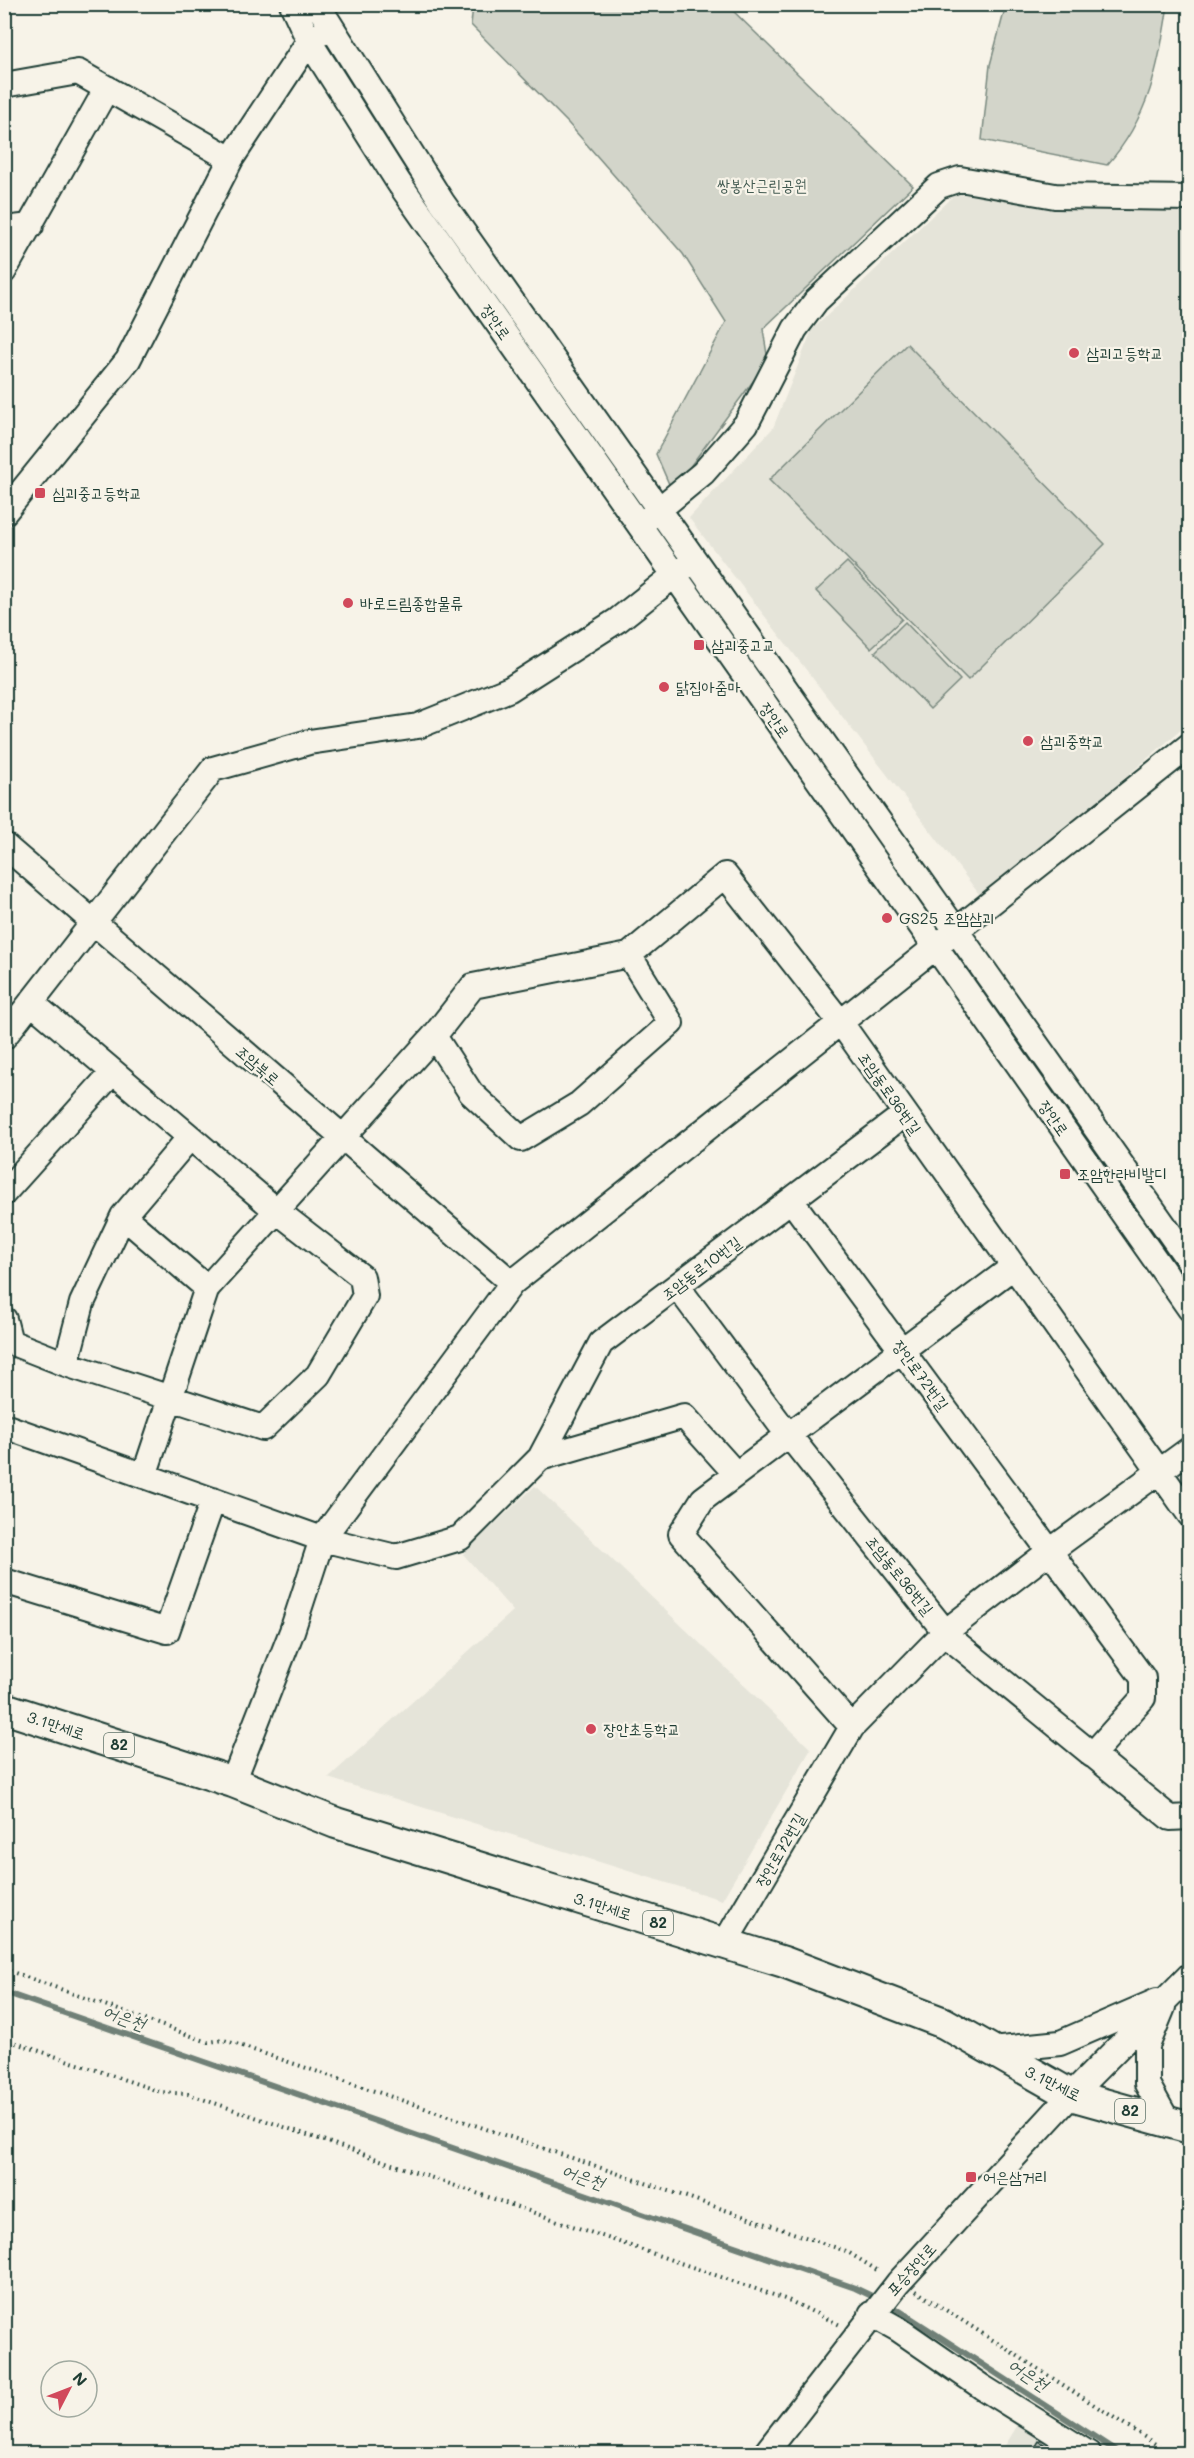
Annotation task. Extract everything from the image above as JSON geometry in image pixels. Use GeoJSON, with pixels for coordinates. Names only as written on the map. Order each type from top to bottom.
{"type":"FeatureCollection","features":[{"type":"Feature","properties":{"kind":"main road","name":"3.1만세로"},"geometry":{"type":"LineString","coordinates":[[4,1708],[233,1782],[336,1823],[691,1934],[726,1941],[944,2023],[1071,2094],[1179,2125]]}},
{"type":"Feature","properties":{"kind":"street","name":"장안로"},"geometry":{"type":"LineString","coordinates":[[292,4],[309,41],[399,183],[1190,1309]]}},
{"type":"Feature","properties":{"kind":"street","name":"장안로"},"geometry":{"type":"LineString","coordinates":[[317,4],[330,28],[442,201],[693,561],[1190,1262]]}},
{"type":"Feature","properties":{"kind":"street"},"geometry":{"type":"LineString","coordinates":[[4,513],[128,360],[231,159],[309,41],[330,28]]}},
{"type":"Feature","properties":{"kind":"street"},"geometry":{"type":"LineString","coordinates":[[4,86],[78,72],[231,159]]}},
{"type":"Feature","properties":{"kind":"street"},"geometry":{"type":"LineString","coordinates":[[4,271],[107,88]]}},
{"type":"Feature","properties":{"kind":"street"},"geometry":{"type":"LineString","coordinates":[[639,525],[703,474],[746,424],[795,329],[816,302],[939,186],[960,178],[1055,196],[1190,198]]}},
{"type":"Feature","properties":{"kind":"street"},"geometry":{"type":"LineString","coordinates":[[4,229],[31,226]]}},
{"type":"Feature","properties":{"kind":"street"},"geometry":{"type":"LineString","coordinates":[[4,1037],[213,770],[309,741],[418,726],[510,689],[618,620],[693,561]]}},
{"type":"Feature","properties":{"kind":"street"},"geometry":{"type":"LineString","coordinates":[[233,1782],[292,1631],[322,1539],[512,1283],[1190,745]]}},
{"type":"Feature","properties":{"kind":"street","name":"조암북로"},"geometry":{"type":"LineString","coordinates":[[4,845],[512,1283]]}},
{"type":"Feature","properties":{"kind":"street","name":"조암동로36번길"},"geometry":{"type":"LineString","coordinates":[[629,955],[725,875],[840,1023],[1190,1515]]}},
{"type":"Feature","properties":{"kind":"street"},"geometry":{"type":"LineString","coordinates":[[144,1476],[173,1397],[207,1288],[434,1036],[473,986],[629,955],[671,1023],[579,1104],[521,1139],[471,1094],[434,1036]]}},
{"type":"Feature","properties":{"kind":"street"},"geometry":{"type":"LineString","coordinates":[[4,1319],[10,1342],[66,1364],[263,1428],[318,1375],[365,1296],[362,1277],[277,1211],[32,1003]]}},
{"type":"Feature","properties":{"kind":"street"},"geometry":{"type":"LineString","coordinates":[[4,1193],[112,1073]]}},
{"type":"Feature","properties":{"kind":"street","name":"조암동로10번길"},"geometry":{"type":"LineString","coordinates":[[4,1426],[322,1539],[396,1557],[459,1538],[540,1458],[601,1342],[905,1114]]}},
{"type":"Feature","properties":{"kind":"street"},"geometry":{"type":"LineString","coordinates":[[66,1364],[82,1304],[123,1216],[190,1137]]}},
{"type":"Feature","properties":{"kind":"street","name":"장안로72번길"},"geometry":{"type":"LineString","coordinates":[[791,1200],[1143,1678],[1143,1698],[1092,1755]]}},
{"type":"Feature","properties":{"kind":"street"},"geometry":{"type":"LineString","coordinates":[[123,1216],[207,1288]]}},
{"type":"Feature","properties":{"kind":"street"},"geometry":{"type":"LineString","coordinates":[[852,1727],[681,1534],[703,1499],[1013,1267]]}},
{"type":"Feature","properties":{"kind":"street","name":"조암동로36번길"},"geometry":{"type":"LineString","coordinates":[[677,1286],[788,1434],[945,1632],[1092,1755],[1180,1818],[1190,1836]]}},
{"type":"Feature","properties":{"kind":"street","name":"조암동로10번길"},"geometry":{"type":"LineString","coordinates":[[540,1458],[684,1416],[735,1474]]}},
{"type":"Feature","properties":{"kind":"street","name":"장안로72번길"},"geometry":{"type":"LineString","coordinates":[[726,1941],[852,1727],[945,1632],[1050,1551],[1190,1449]]}},
{"type":"Feature","properties":{"kind":"street"},"geometry":{"type":"LineString","coordinates":[[4,1581],[167,1631],[213,1500]]}},
{"type":"Feature","properties":{"kind":"street","name":"포승장안로"},"geometry":{"type":"LineString","coordinates":[[765,2454],[877,2307],[1071,2094],[1190,1975]]}},
{"type":"Feature","properties":{"kind":"street"},"geometry":{"type":"LineString","coordinates":[[991,2050],[1060,2043],[1168,1996]]}},
{"type":"Feature","properties":{"kind":"street"},"geometry":{"type":"LineString","coordinates":[[1168,1996],[1147,2046],[1147,2084],[1179,2125]]}},
{"type":"Feature","properties":{"kind":"street"},"geometry":{"type":"LineString","coordinates":[[877,2307],[898,2329],[982,2387],[1089,2454]]}},
{"type":"Feature","properties":{"kind":"path"},"geometry":{"type":"LineString","coordinates":[[4,1969],[208,2042],[224,2040],[846,2251],[877,2307]]}},
{"type":"Feature","properties":{"kind":"path"},"geometry":{"type":"LineString","coordinates":[[4,2038],[161,2092],[188,2094],[788,2300],[877,2307],[922,2294],[1171,2454]]}},
{"type":"Feature","properties":{"kind":"shaded area"},"geometry":{"type":"Polygon","coordinates":[[[955,194],[1189,210],[1189,723],[983,899],[689,518],[773,428],[812,330],[955,194]]]}},
{"type":"Feature","properties":{"kind":"shaded area","name":"장안초등학교"},"geometry":{"type":"Polygon","coordinates":[[[535,1486],[811,1749],[722,1900],[328,1778],[513,1611],[463,1554],[535,1486]]]}},
{"type":"Feature","properties":{"kind":"shaded area"},"geometry":{"type":"Polygon","coordinates":[[[1022,2418],[1078,2454],[1000,2454],[1022,2418]]]}},
{"type":"Feature","properties":{"kind":"green space","name":"쌍봉산근린공원"},"geometry":{"type":"Polygon","coordinates":[[[473,5],[727,5],[913,186],[763,329],[768,361],[672,491],[656,454],[726,322],[683,254],[568,123],[471,25],[473,5]]]}},
{"type":"Feature","properties":{"kind":"green space"},"geometry":{"type":"Polygon","coordinates":[[[1006,5],[1168,5],[1161,49],[1150,90],[1133,129],[1107,165],[982,140],[990,65],[1006,5]]]}},
{"type":"Feature","properties":{"kind":"green space"},"geometry":{"type":"Polygon","coordinates":[[[907,344],[1105,544],[968,680],[769,480],[907,344]]]}},
{"type":"Feature","properties":{"kind":"green space"},"geometry":{"type":"Polygon","coordinates":[[[847,562],[902,619],[871,648],[816,591],[847,562]]]}},
{"type":"Feature","properties":{"kind":"green space"},"geometry":{"type":"Polygon","coordinates":[[[905,622],[960,680],[930,709],[875,652],[905,622]]]}},
{"type":"Feature","properties":{"kind":"building"},"geometry":{"type":"Polygon","coordinates":[[[1039,2441],[1059,2454],[1031,2454],[1039,2441]]]}},
{"type":"Feature","properties":{"kind":"waterway","name":"어은천"},"geometry":{"type":"LineString","coordinates":[[4,1992],[855,2288],[878,2299]]}},
{"type":"Feature","properties":{"kind":"waterway","name":"어은천"},"geometry":{"type":"LineString","coordinates":[[889,2304],[1121,2454]]}},
{"type":"Feature","properties":{"kind":"place","name":"삼괴고등학교"},"geometry":{"type":"Point","coordinates":[1074,353]}},
{"type":"Feature","properties":{"kind":"place","name":"심괴중고등학교"},"geometry":{"type":"Point","coordinates":[40,493]}},
{"type":"Feature","properties":{"kind":"place","name":"바로드림종합물류"},"geometry":{"type":"Point","coordinates":[348,603]}},
{"type":"Feature","properties":{"kind":"place","name":"삼괴중고교"},"geometry":{"type":"Point","coordinates":[699,645]}},
{"type":"Feature","properties":{"kind":"place","name":"닭집아줌마"},"geometry":{"type":"Point","coordinates":[664,687]}},
{"type":"Feature","properties":{"kind":"place","name":"삼괴중학교"},"geometry":{"type":"Point","coordinates":[1028,741]}},
{"type":"Feature","properties":{"kind":"place","name":"GS25 조암삼괴"},"geometry":{"type":"Point","coordinates":[887,918]}},
{"type":"Feature","properties":{"kind":"place","name":"조암한라비발디"},"geometry":{"type":"Point","coordinates":[1065,1174]}},
{"type":"Feature","properties":{"kind":"place","name":"장안초등학교"},"geometry":{"type":"Point","coordinates":[591,1729]}},
{"type":"Feature","properties":{"kind":"place","name":"어은삼거리"},"geometry":{"type":"Point","coordinates":[971,2177]}}]}
